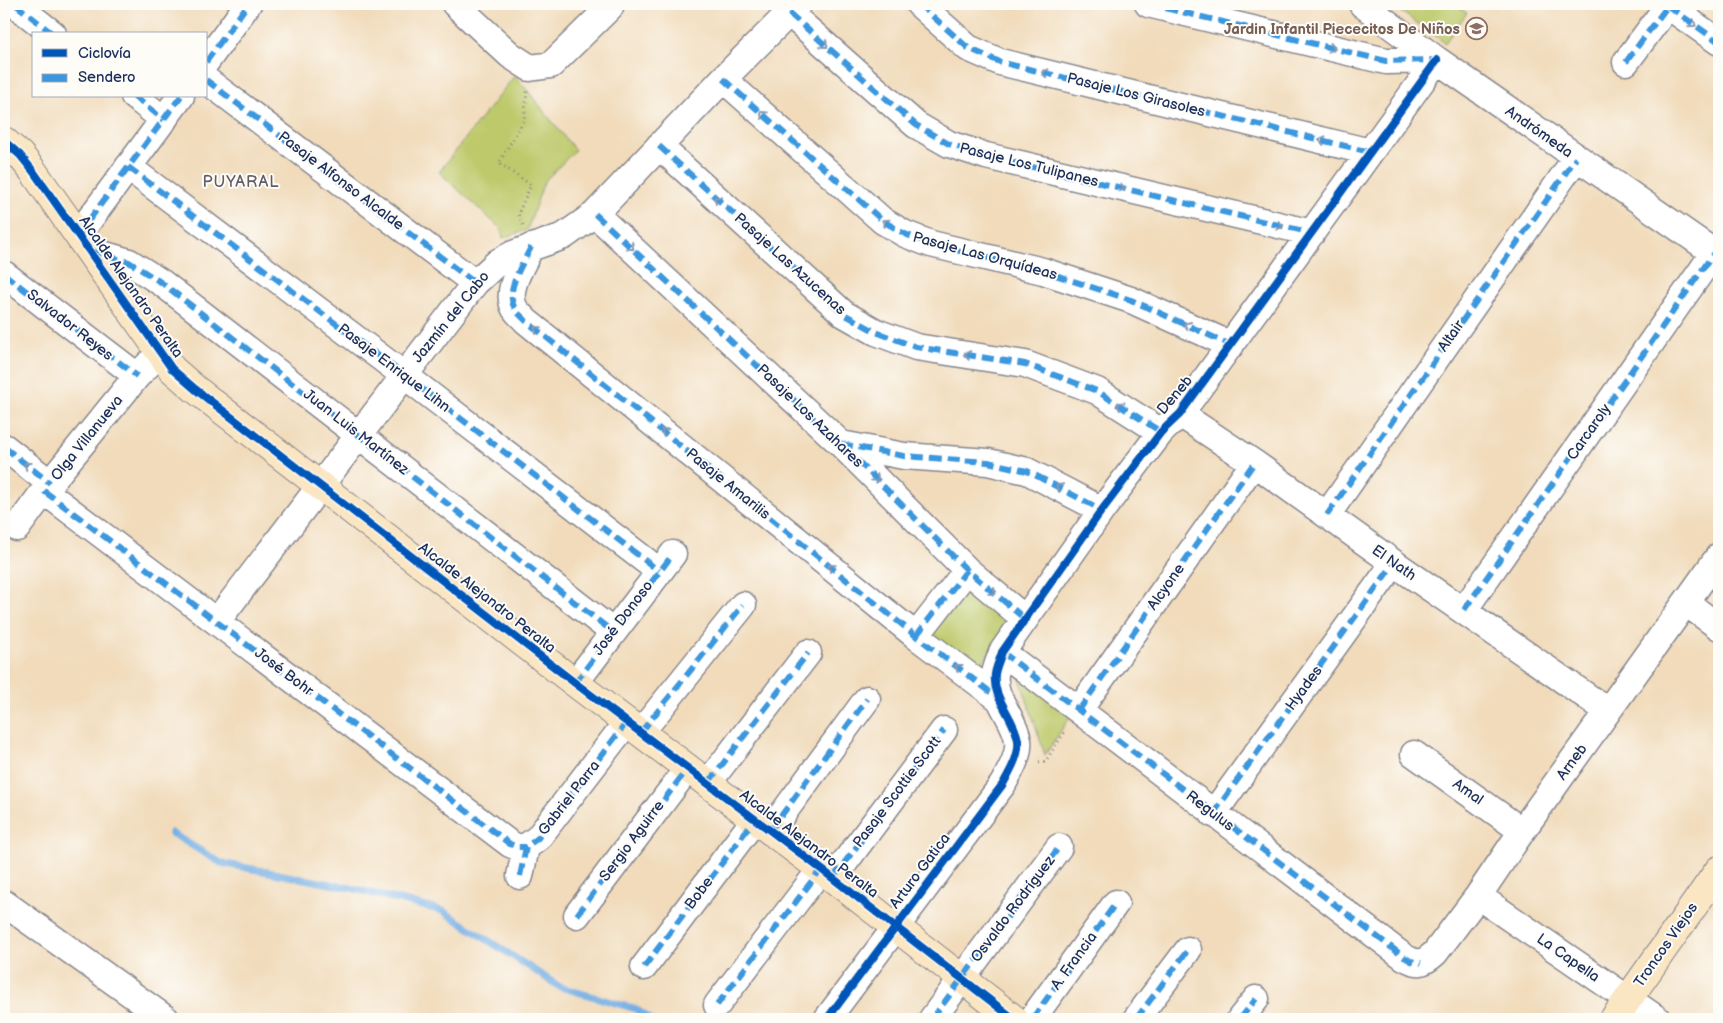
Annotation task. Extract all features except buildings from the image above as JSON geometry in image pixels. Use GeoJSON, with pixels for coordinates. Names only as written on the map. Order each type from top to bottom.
{"type":"FeatureCollection","features":[{"type":"Feature","properties":{"kind":"street"},"geometry":{"type":"LineString","coordinates":[[15,4],[50,32]]}},
{"type":"Feature","properties":{"kind":"street"},"geometry":{"type":"LineString","coordinates":[[208,59],[248,4]]}},
{"type":"Feature","properties":{"kind":"street"},"geometry":{"type":"LineString","coordinates":[[455,4],[510,55],[530,68],[551,65],[610,7],[610,4]]}},
{"type":"Feature","properties":{"kind":"street","name":"Pasaje Los Girasoles"},"geometry":{"type":"LineString","coordinates":[[919,4],[968,48],[1000,62],[1370,152]]}},
{"type":"Feature","properties":{"kind":"street"},"geometry":{"type":"LineString","coordinates":[[1148,4],[1386,61],[1437,60]]}},
{"type":"Feature","properties":{"kind":"street","name":"Andrómeda"},"geometry":{"type":"LineString","coordinates":[[1362,4],[1437,60],[1576,158],[1717,254]]}},
{"type":"Feature","properties":{"kind":"street"},"geometry":{"type":"LineString","coordinates":[[1626,62],[1668,5],[1719,42]]}},
{"type":"Feature","properties":{"kind":"street","name":"Jazmín del Cabo"},"geometry":{"type":"LineString","coordinates":[[218,621],[475,283],[498,262],[531,246],[564,236],[595,214],[723,79],[794,8]]}},
{"type":"Feature","properties":{"kind":"street","name":"Pasaje Los Tulipanes"},"geometry":{"type":"LineString","coordinates":[[794,8],[916,125],[949,144],[986,156],[1312,233]]}},
{"type":"Feature","properties":{"kind":"street","name":"Deneb"},"geometry":{"type":"LineString","coordinates":[[1014,763],[1018,741],[1011,719],[997,697],[995,674],[1002,652],[1102,510],[1161,432],[1180,414],[1437,60]]}},
{"type":"Feature","properties":{"kind":"street","name":"Pasaje Las Orquídeas"},"geometry":{"type":"LineString","coordinates":[[723,79],[883,221],[905,234],[931,244],[1043,271],[1131,300],[1231,345]]}},
{"type":"Feature","properties":{"kind":"street","name":"Pasaje Alfonso Alcalde"},"geometry":{"type":"LineString","coordinates":[[208,82],[475,283]]}},
{"type":"Feature","properties":{"kind":"street"},"geometry":{"type":"LineString","coordinates":[[136,98],[164,120]]}},
{"type":"Feature","properties":{"kind":"street"},"geometry":{"type":"LineString","coordinates":[[83,243],[128,167],[180,98]]}},
{"type":"Feature","properties":{"kind":"street","name":"Alcalde Alejandro Peralta"},"geometry":{"type":"LineString","coordinates":[[4,141],[20,155],[33,171],[172,369],[195,389],[1014,1019]]}},
{"type":"Feature","properties":{"kind":"street","name":"Pasaje Las Azucenas"},"geometry":{"type":"LineString","coordinates":[[660,146],[844,314],[876,332],[916,347],[1025,364],[1096,391],[1161,432]]}},
{"type":"Feature","properties":{"kind":"street","name":"Altair"},"geometry":{"type":"LineString","coordinates":[[1327,515],[1576,158]]}},
{"type":"Feature","properties":{"kind":"street","name":"Pasaje Enrique Lihn"},"geometry":{"type":"LineString","coordinates":[[128,167],[404,375],[666,563]]}},
{"type":"Feature","properties":{"kind":"street","name":"Pasaje Los Azahares"},"geometry":{"type":"LineString","coordinates":[[595,214],[841,444],[967,570],[1025,619]]}},
{"type":"Feature","properties":{"kind":"street","name":"Juan Luis Martínez"},"geometry":{"type":"LineString","coordinates":[[83,243],[129,262],[162,283],[613,632]]}},
{"type":"Feature","properties":{"kind":"street","name":"Pasaje Amarilis"},"geometry":{"type":"LineString","coordinates":[[531,246],[515,280],[512,297],[516,310],[526,321],[916,636],[997,697]]}},
{"type":"Feature","properties":{"kind":"street","name":"Carcaroly"},"geometry":{"type":"LineString","coordinates":[[1464,610],[1717,254]]}},
{"type":"Feature","properties":{"kind":"street","name":"Salvador Reyes"},"geometry":{"type":"LineString","coordinates":[[4,274],[137,376]]}},
{"type":"Feature","properties":{"kind":"street","name":"Olga Villanueva"},"geometry":{"type":"LineString","coordinates":[[17,528],[137,376],[160,353]]}},
{"type":"Feature","properties":{"kind":"street","name":"El Nath"},"geometry":{"type":"LineString","coordinates":[[1180,414],[1254,463],[1394,563],[1608,711]]}},
{"type":"Feature","properties":{"kind":"street"},"geometry":{"type":"LineString","coordinates":[[841,444],[904,456],[988,462],[1027,471],[1102,510]]}},
{"type":"Feature","properties":{"kind":"street","name":"José Bohr"},"geometry":{"type":"LineString","coordinates":[[4,447],[47,488],[218,621],[510,844],[517,847],[526,847]]}},
{"type":"Feature","properties":{"kind":"street","name":"Alcyone"},"geometry":{"type":"LineString","coordinates":[[1079,710],[1254,463]]}},
{"type":"Feature","properties":{"kind":"street","name":"Arneb"},"geometry":{"type":"LineString","coordinates":[[1421,963],[1428,960],[1435,953],[1478,896],[1522,830],[1719,556]]}},
{"type":"Feature","properties":{"kind":"street","name":"José Donoso"},"geometry":{"type":"LineString","coordinates":[[575,683],[666,563]]}},
{"type":"Feature","properties":{"kind":"street","name":"Hyades"},"geometry":{"type":"LineString","coordinates":[[1213,814],[1394,563]]}},
{"type":"Feature","properties":{"kind":"street"},"geometry":{"type":"LineString","coordinates":[[916,636],[967,570]]}},
{"type":"Feature","properties":{"kind":"street"},"geometry":{"type":"LineString","coordinates":[[1686,603],[1719,627]]}},
{"type":"Feature","properties":{"kind":"street","name":"Gabriel Parra"},"geometry":{"type":"LineString","coordinates":[[520,876],[526,847],[538,838],[743,605]]}},
{"type":"Feature","properties":{"kind":"street","name":"Regulus"},"geometry":{"type":"LineString","coordinates":[[1002,652],[1404,958],[1421,963]]}},
{"type":"Feature","properties":{"kind":"street","name":"Sergio Aguirre"},"geometry":{"type":"LineString","coordinates":[[577,915],[698,775],[808,653]]}},
{"type":"Feature","properties":{"kind":"street","name":"Bobe"},"geometry":{"type":"LineString","coordinates":[[644,966],[866,700]]}},
{"type":"Feature","properties":{"kind":"street","name":"Pasaje Scottie Scott"},"geometry":{"type":"LineString","coordinates":[[717,1005],[944,730]]}},
{"type":"Feature","properties":{"kind":"street","name":"Amal"},"geometry":{"type":"LineString","coordinates":[[1414,754],[1522,830]]}},
{"type":"Feature","properties":{"kind":"street","name":"Arturo Gatica"},"geometry":{"type":"LineString","coordinates":[[827,1019],[1003,784],[1014,763]]}},
{"type":"Feature","properties":{"kind":"street","name":"Osvaldo Rodríguez"},"geometry":{"type":"LineString","coordinates":[[932,1019],[1059,847]]}},
{"type":"Feature","properties":{"kind":"street","name":"Troncos Viejos"},"geometry":{"type":"LineString","coordinates":[[1621,1009],[1719,870]]}},
{"type":"Feature","properties":{"kind":"street","name":"La Capella"},"geometry":{"type":"LineString","coordinates":[[1478,896],[1621,1009],[1657,1019]]}},
{"type":"Feature","properties":{"kind":"street"},"geometry":{"type":"LineString","coordinates":[[4,903],[166,1019]]}},
{"type":"Feature","properties":{"kind":"street","name":"A. Francia"},"geometry":{"type":"LineString","coordinates":[[1032,1019],[1116,903]]}},
{"type":"Feature","properties":{"kind":"street"},"geometry":{"type":"LineString","coordinates":[[1136,1019],[1188,950]]}},
{"type":"Feature","properties":{"kind":"path"},"geometry":{"type":"LineString","coordinates":[[530,68],[524,120],[499,164],[531,186],[518,214],[531,246]]}},
{"type":"Feature","properties":{"kind":"path"},"geometry":{"type":"LineString","coordinates":[[1014,763],[1045,762],[1079,710]]}},
{"type":"Feature","properties":{"kind":"green space"},"geometry":{"type":"Polygon","coordinates":[[[1390,4],[1453,4],[1467,13],[1445,43],[1390,4]]]}},
{"type":"Feature","properties":{"kind":"green space"},"geometry":{"type":"Polygon","coordinates":[[[515,75],[575,150],[544,182],[527,230],[503,238],[501,229],[439,172],[515,75]]]}},
{"type":"Feature","properties":{"kind":"green space"},"geometry":{"type":"Polygon","coordinates":[[[966,585],[1008,624],[984,659],[982,673],[930,635],[966,585]]]}},
{"type":"Feature","properties":{"kind":"green space"},"geometry":{"type":"Polygon","coordinates":[[[1019,676],[1073,713],[1045,755],[1019,676]]]}},
{"type":"Feature","properties":{"kind":"waterway"},"geometry":{"type":"LineString","coordinates":[[171,833],[221,863],[351,888],[443,911],[560,987],[636,1009],[650,1019]]}},
{"type":"Feature","properties":{"kind":"marked path"},"geometry":{"type":"LineString","coordinates":[[15,4],[50,32]]}},
{"type":"Feature","properties":{"kind":"marked path"},"geometry":{"type":"LineString","coordinates":[[208,59],[248,4]]}},
{"type":"Feature","properties":{"kind":"marked path"},"geometry":{"type":"LineString","coordinates":[[919,4],[968,48],[1000,62],[1370,152]]}},
{"type":"Feature","properties":{"kind":"marked path"},"geometry":{"type":"LineString","coordinates":[[1148,4],[1386,61],[1437,60]]}},
{"type":"Feature","properties":{"kind":"marked path"},"geometry":{"type":"LineString","coordinates":[[1626,62],[1669,4]]}},
{"type":"Feature","properties":{"kind":"marked path"},"geometry":{"type":"LineString","coordinates":[[1668,6],[1719,42]]}},
{"type":"Feature","properties":{"kind":"marked path"},"geometry":{"type":"LineString","coordinates":[[789,13],[916,125],[949,144],[986,156],[1312,233]]}},
{"type":"Feature","properties":{"kind":"marked path"},"geometry":{"type":"LineString","coordinates":[[723,79],[883,221],[905,234],[931,244],[1043,271],[1131,300],[1231,345]]}},
{"type":"Feature","properties":{"kind":"marked path"},"geometry":{"type":"LineString","coordinates":[[208,82],[475,283]]}},
{"type":"Feature","properties":{"kind":"marked path"},"geometry":{"type":"LineString","coordinates":[[136,98],[164,120]]}},
{"type":"Feature","properties":{"kind":"marked path"},"geometry":{"type":"LineString","coordinates":[[78,235],[180,98]]}},
{"type":"Feature","properties":{"kind":"marked path"},"geometry":{"type":"LineString","coordinates":[[659,146],[844,314],[876,332],[916,347],[1025,364],[1097,391],[1161,432]]}},
{"type":"Feature","properties":{"kind":"marked path"},"geometry":{"type":"LineString","coordinates":[[1327,515],[1576,158]]}},
{"type":"Feature","properties":{"kind":"marked path"},"geometry":{"type":"LineString","coordinates":[[128,167],[404,375],[659,571]]}},
{"type":"Feature","properties":{"kind":"marked path"},"geometry":{"type":"LineString","coordinates":[[595,214],[841,444],[967,570],[1025,619]]}},
{"type":"Feature","properties":{"kind":"marked path"},"geometry":{"type":"LineString","coordinates":[[531,247],[516,277],[512,294],[512,302],[515,309],[526,321],[916,636],[997,697]]}},
{"type":"Feature","properties":{"kind":"marked path"},"geometry":{"type":"LineString","coordinates":[[90,251],[129,262],[162,283],[613,632]]}},
{"type":"Feature","properties":{"kind":"marked path"},"geometry":{"type":"LineString","coordinates":[[1464,610],[1714,253]]}},
{"type":"Feature","properties":{"kind":"marked path"},"geometry":{"type":"LineString","coordinates":[[4,274],[137,376]]}},
{"type":"Feature","properties":{"kind":"marked path"},"geometry":{"type":"LineString","coordinates":[[841,444],[904,456],[988,462],[1027,471],[1102,510]]}},
{"type":"Feature","properties":{"kind":"marked path"},"geometry":{"type":"LineString","coordinates":[[4,447],[50,483]]}},
{"type":"Feature","properties":{"kind":"marked path"},"geometry":{"type":"LineString","coordinates":[[1079,710],[1254,463]]}},
{"type":"Feature","properties":{"kind":"marked path"},"geometry":{"type":"LineString","coordinates":[[44,491],[510,844],[517,847],[526,847]]}},
{"type":"Feature","properties":{"kind":"marked path"},"geometry":{"type":"LineString","coordinates":[[575,683],[673,554]]}},
{"type":"Feature","properties":{"kind":"marked path"},"geometry":{"type":"LineString","coordinates":[[1213,814],[1394,563]]}},
{"type":"Feature","properties":{"kind":"marked path"},"geometry":{"type":"LineString","coordinates":[[916,636],[967,570]]}},
{"type":"Feature","properties":{"kind":"marked path"},"geometry":{"type":"LineString","coordinates":[[641,732],[743,605]]}},
{"type":"Feature","properties":{"kind":"marked path"},"geometry":{"type":"LineString","coordinates":[[1002,652],[1404,957],[1421,963]]}},
{"type":"Feature","properties":{"kind":"marked path"},"geometry":{"type":"LineString","coordinates":[[708,783],[808,653]]}},
{"type":"Feature","properties":{"kind":"marked path"},"geometry":{"type":"LineString","coordinates":[[770,831],[867,699]]}},
{"type":"Feature","properties":{"kind":"marked path"},"geometry":{"type":"LineString","coordinates":[[520,876],[526,847],[538,838],[627,722]]}},
{"type":"Feature","properties":{"kind":"marked path"},"geometry":{"type":"LineString","coordinates":[[833,878],[944,730]]}},
{"type":"Feature","properties":{"kind":"marked path"},"geometry":{"type":"LineString","coordinates":[[577,915],[688,768]]}},
{"type":"Feature","properties":{"kind":"marked path"},"geometry":{"type":"LineString","coordinates":[[644,967],[755,819]]}},
{"type":"Feature","properties":{"kind":"marked path"},"geometry":{"type":"LineString","coordinates":[[932,1019],[1059,847]]}},
{"type":"Feature","properties":{"kind":"marked path"},"geometry":{"type":"LineString","coordinates":[[717,1005],[821,869]]}},
{"type":"Feature","properties":{"kind":"marked path"},"geometry":{"type":"LineString","coordinates":[[1032,1019],[1116,903]]}},
{"type":"Feature","properties":{"kind":"marked path"},"geometry":{"type":"LineString","coordinates":[[1136,1019],[1188,950]]}},
{"type":"Feature","properties":{"kind":"marked path"},"geometry":{"type":"LineString","coordinates":[[1240,1019],[1256,999]]}},
{"type":"Feature","properties":{"kind":"cycle path"},"geometry":{"type":"LineString","coordinates":[[827,1019],[1003,784],[1011,768],[1016,757],[1018,740],[1016,731],[1000,700],[995,683],[995,674],[1002,652],[1102,510],[1161,432],[1180,414],[1437,60]]}},
{"type":"Feature","properties":{"kind":"cycle path"},"geometry":{"type":"LineString","coordinates":[[4,141],[20,155],[33,171],[172,369],[195,389],[1014,1019]]}},
{"type":"Feature","properties":{"kind":"place","name":"Jardin Infantil Piececitos De Niños"},"geometry":{"type":"Point","coordinates":[1476,29]}},
{"type":"Feature","properties":{"kind":"district","name":"PUYARAL"},"geometry":{"type":"Point","coordinates":[241,182]}}]}
